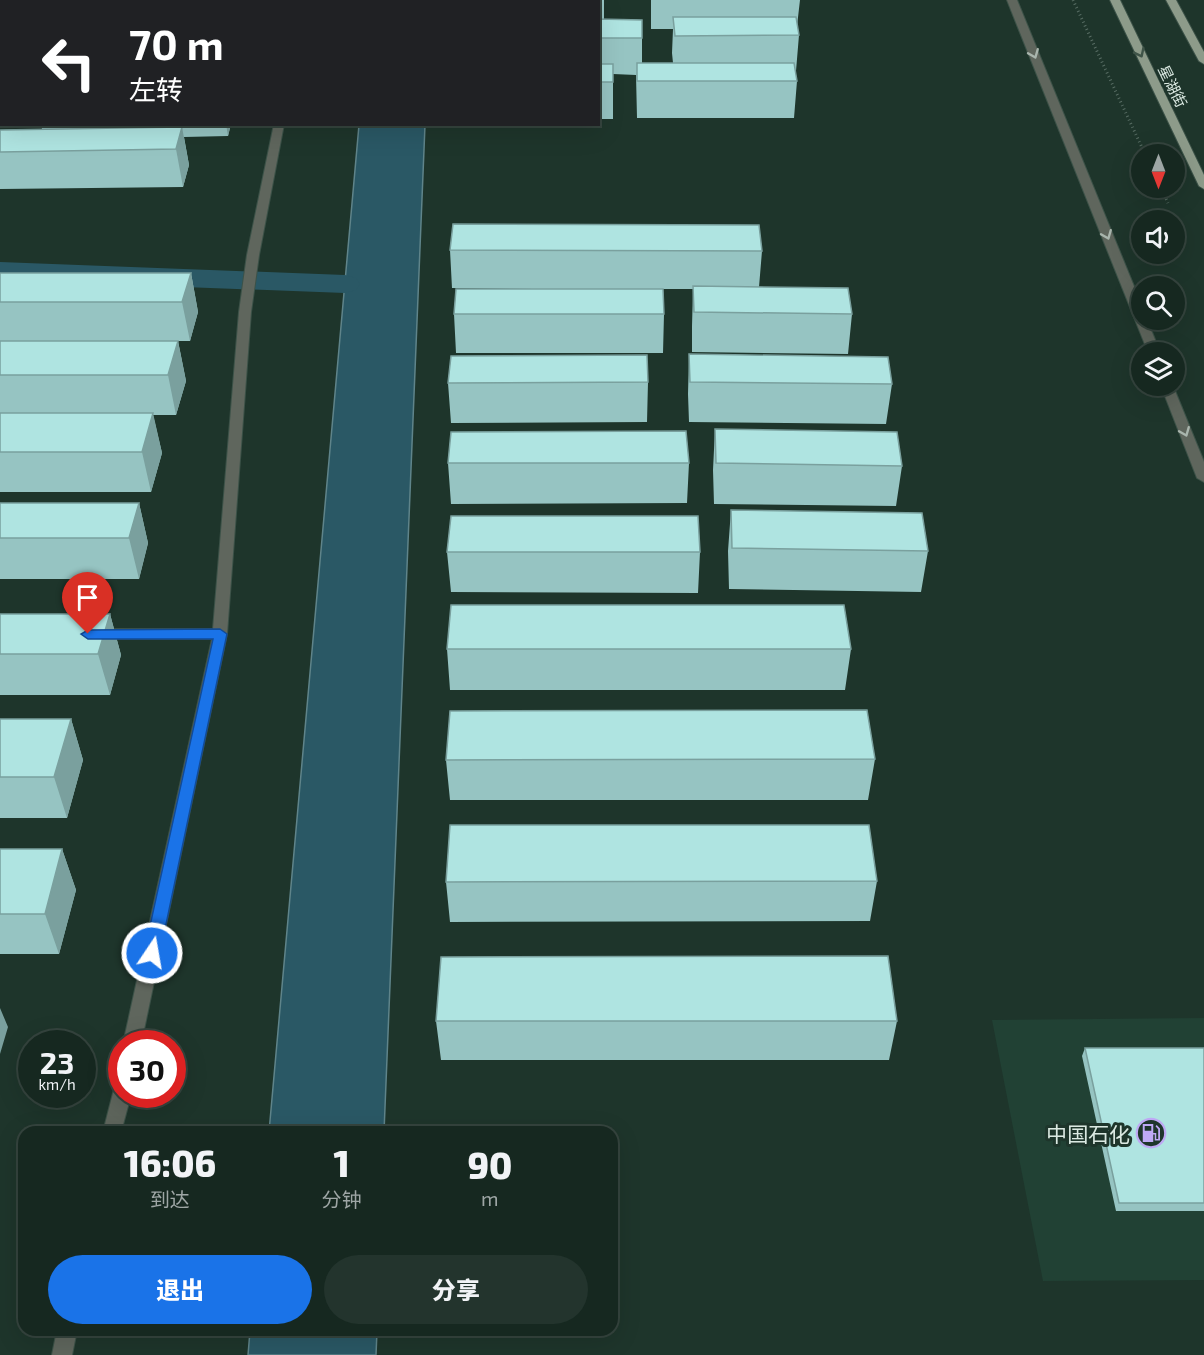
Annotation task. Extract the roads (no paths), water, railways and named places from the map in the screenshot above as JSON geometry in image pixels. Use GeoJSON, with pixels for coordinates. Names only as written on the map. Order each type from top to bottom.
{"type":"FeatureCollection","features":[{"type":"Feature","properties":{"kind":"main road","name":"星湖街"},"geometry":{"type":"LineString","coordinates":[[1115,0],[1204,186]]}},
{"type":"Feature","properties":{"kind":"main road"},"geometry":{"type":"LineString","coordinates":[[1171,0],[1204,61]]}},
{"type":"Feature","properties":{"kind":"street"},"geometry":{"type":"LineString","coordinates":[[1012,0],[1150,342]]}},
{"type":"Feature","properties":{"kind":"street"},"geometry":{"type":"LineString","coordinates":[[135,1030],[220,634],[245,312],[253,255],[279,126]]}},
{"type":"Feature","properties":{"kind":"street"},"geometry":{"type":"LineString","coordinates":[[1171,396],[1204,478]]}},
{"type":"Feature","properties":{"kind":"street"},"geometry":{"type":"LineString","coordinates":[[81,634],[220,634]]}},
{"type":"Feature","properties":{"kind":"street"},"geometry":{"type":"LineString","coordinates":[[114,1126],[118,1108]]}},
{"type":"Feature","properties":{"kind":"street"},"geometry":{"type":"LineString","coordinates":[[62,1355],[66,1336]]}},
{"type":"Feature","properties":{"kind":"water"},"geometry":{"type":"Polygon","coordinates":[[[359,126],[425,126],[384,1126],[270,1126],[359,126]]]}},
{"type":"Feature","properties":{"kind":"water"},"geometry":{"type":"Polygon","coordinates":[[[250,1336],[377,1336],[376,1355],[248,1355],[250,1336]]]}},
{"type":"Feature","properties":{"kind":"waterway"},"geometry":{"type":"LineString","coordinates":[[0,271],[345,284]]}},
{"type":"Feature","properties":{"kind":"place","name":"中国石化"},"geometry":{"type":"Point","coordinates":[1151,1133]}}]}
